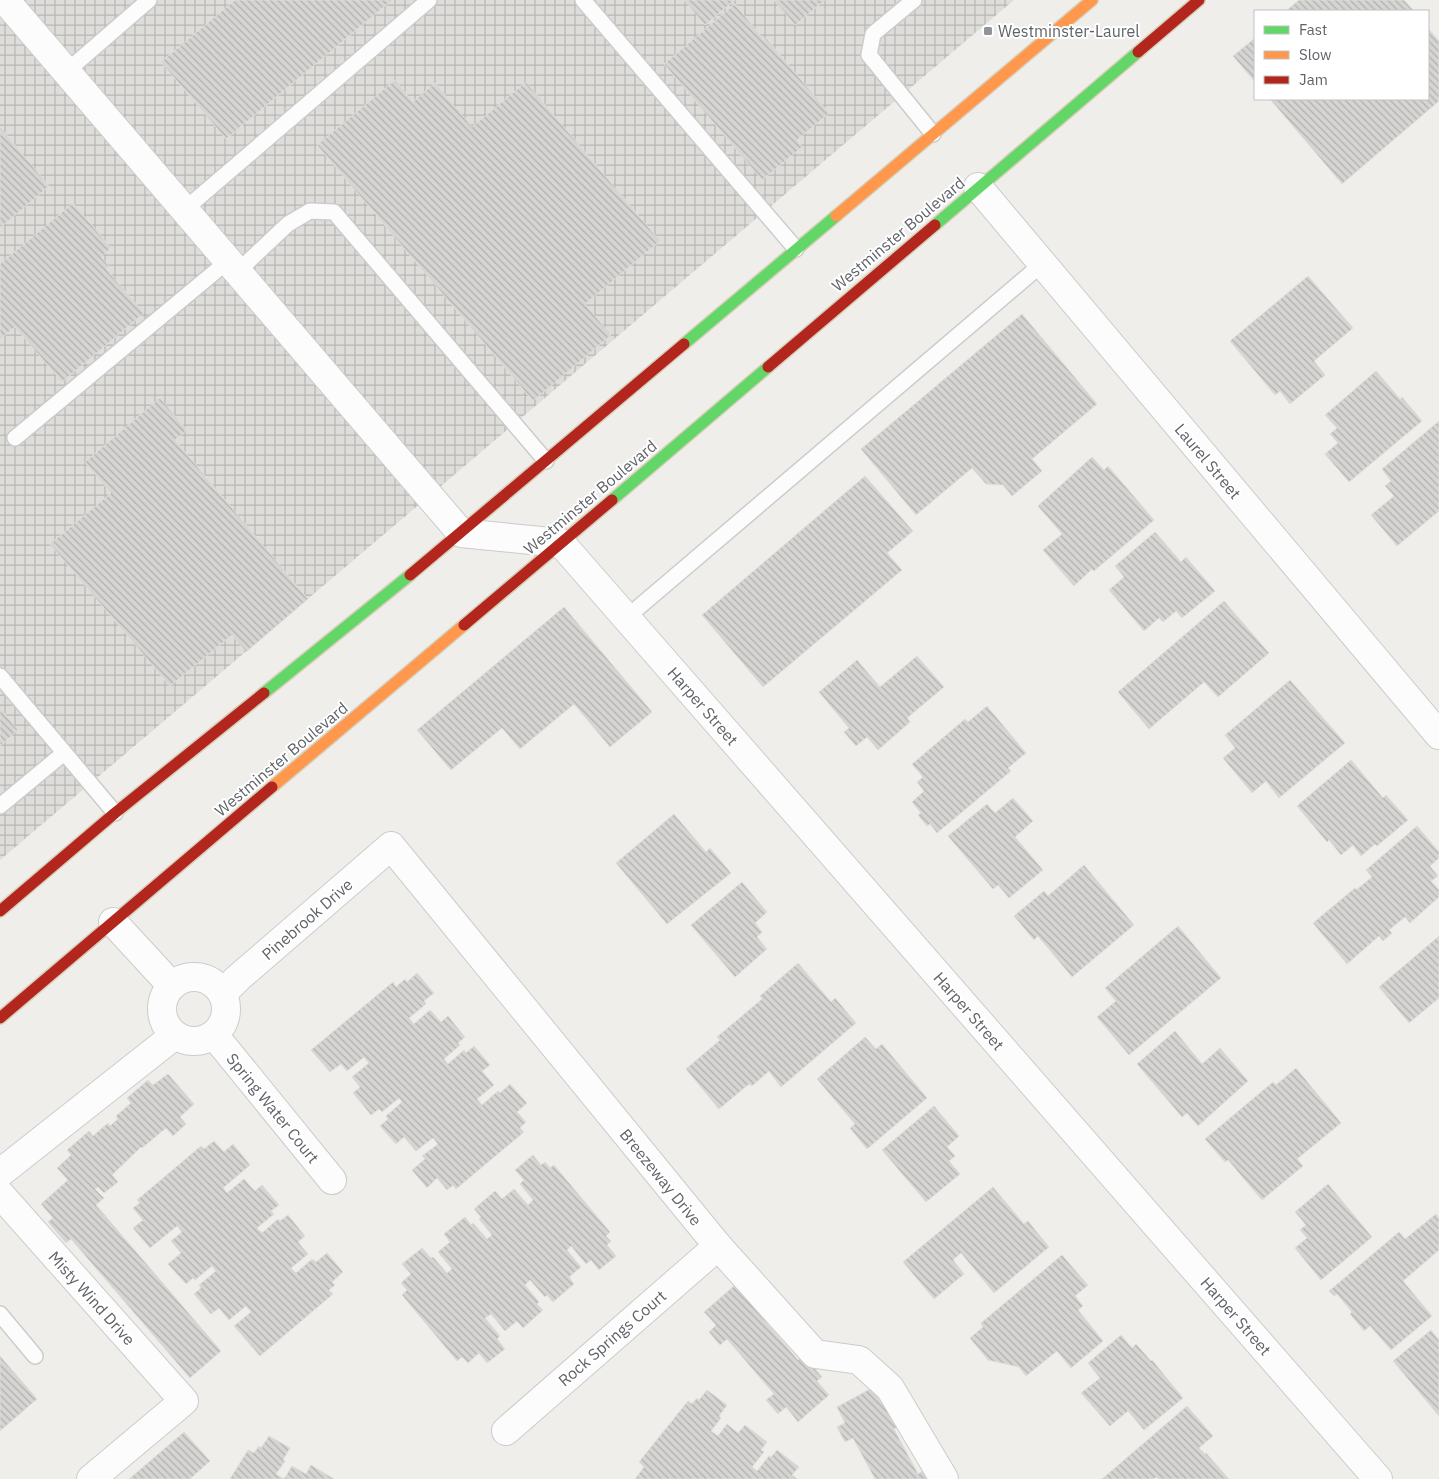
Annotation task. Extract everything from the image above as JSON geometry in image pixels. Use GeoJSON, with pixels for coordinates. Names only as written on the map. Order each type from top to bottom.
{"type":"FeatureCollection","features":[{"type":"Feature","properties":{"kind":"main road"},"geometry":{"type":"LineString","coordinates":[[0,911],[115,813],[461,533],[1092,0]]}},
{"type":"Feature","properties":{"kind":"main road","name":"Westminster Boulevard"},"geometry":{"type":"LineString","coordinates":[[0,1018],[1199,0]]}},
{"type":"Feature","properties":{"kind":"street"},"geometry":{"type":"LineString","coordinates":[[4,0],[67,71],[461,533],[561,543]]}},
{"type":"Feature","properties":{"kind":"street","name":"Laurel Street"},"geometry":{"type":"LineString","coordinates":[[978,187],[1439,735]]}},
{"type":"Feature","properties":{"kind":"street","name":"Harper Street"},"geometry":{"type":"LineString","coordinates":[[561,543],[1378,1479]]}},
{"type":"Feature","properties":{"kind":"street","name":"Pinebrook Drive"},"geometry":{"type":"LineString","coordinates":[[223,993],[392,846]]}},
{"type":"Feature","properties":{"kind":"street","name":"Breezeway Drive"},"geometry":{"type":"LineString","coordinates":[[392,846],[718,1246],[815,1354],[859,1360],[890,1388],[944,1479]]}},
{"type":"Feature","properties":{"kind":"street"},"geometry":{"type":"LineString","coordinates":[[113,922],[172,986]]}},
{"type":"Feature","properties":{"kind":"street"},"geometry":{"type":"LineString","coordinates":[[189,977],[200,977],[217,985],[223,993],[226,1002],[225,1020],[221,1028],[214,1035],[205,1040],[195,1042],[184,1040],[175,1035],[167,1026],[162,1016],[162,1005],[166,994],[180,980],[189,977]]}},
{"type":"Feature","properties":{"kind":"street"},"geometry":{"type":"LineString","coordinates":[[0,1174],[175,1035]]}},
{"type":"Feature","properties":{"kind":"street","name":"Spring Water Court"},"geometry":{"type":"LineString","coordinates":[[214,1035],[332,1180]]}},
{"type":"Feature","properties":{"kind":"street","name":"Misty Wind Drive"},"geometry":{"type":"LineString","coordinates":[[0,1194],[184,1401],[91,1479]]}},
{"type":"Feature","properties":{"kind":"street","name":"Rock Springs Court"},"geometry":{"type":"LineString","coordinates":[[506,1431],[718,1246]]}},
{"type":"Feature","properties":{"kind":"lane"},"geometry":{"type":"LineString","coordinates":[[67,71],[150,0]]}},
{"type":"Feature","properties":{"kind":"lane"},"geometry":{"type":"LineString","coordinates":[[184,210],[428,0]]}},
{"type":"Feature","properties":{"kind":"lane"},"geometry":{"type":"LineString","coordinates":[[584,0],[796,249]]}},
{"type":"Feature","properties":{"kind":"lane"},"geometry":{"type":"LineString","coordinates":[[914,0],[873,34],[869,55],[934,134]]}},
{"type":"Feature","properties":{"kind":"lane"},"geometry":{"type":"LineString","coordinates":[[15,438],[232,266],[310,210],[334,212],[546,461]]}},
{"type":"Feature","properties":{"kind":"lane"},"geometry":{"type":"LineString","coordinates":[[626,618],[1042,264]]}},
{"type":"Feature","properties":{"kind":"lane"},"geometry":{"type":"LineString","coordinates":[[0,676],[59,756],[115,813]]}},
{"type":"Feature","properties":{"kind":"lane"},"geometry":{"type":"LineString","coordinates":[[0,806],[59,756]]}},
{"type":"Feature","properties":{"kind":"lane"},"geometry":{"type":"LineString","coordinates":[[0,1314],[35,1356]]}},
{"type":"Feature","properties":{"kind":"shaded area"},"geometry":{"type":"Polygon","coordinates":[[[0,0],[1014,0],[0,860],[0,0]]]}},
{"type":"Feature","properties":{"kind":"building"},"geometry":{"type":"Polygon","coordinates":[[[235,0],[392,0],[226,139],[161,62],[235,0]]]}},
{"type":"Feature","properties":{"kind":"building"},"geometry":{"type":"Polygon","coordinates":[[[684,0],[735,0],[705,25],[684,0]]]}},
{"type":"Feature","properties":{"kind":"building"},"geometry":{"type":"Polygon","coordinates":[[[774,0],[825,0],[795,25],[774,0]]]}},
{"type":"Feature","properties":{"kind":"building"},"geometry":{"type":"Polygon","coordinates":[[[1299,0],[1404,0],[1413,10],[1287,10],[1299,0]]]}},
{"type":"Feature","properties":{"kind":"building"},"geometry":{"type":"Polygon","coordinates":[[[735,4],[764,40],[766,38],[829,113],[797,140],[802,147],[762,180],[664,64],[735,4]]]}},
{"type":"Feature","properties":{"kind":"building"},"geometry":{"type":"Polygon","coordinates":[[[1429,29],[1439,41],[1439,101],[1342,184],[1271,100],[1429,100],[1429,29]]]}},
{"type":"Feature","properties":{"kind":"building"},"geometry":{"type":"Polygon","coordinates":[[[1254,39],[1254,81],[1233,56],[1254,39]]]}},
{"type":"Feature","properties":{"kind":"building"},"geometry":{"type":"Polygon","coordinates":[[[395,80],[413,102],[435,83],[472,127],[526,82],[660,241],[585,304],[611,335],[533,401],[317,145],[395,80]]]}},
{"type":"Feature","properties":{"kind":"building"},"geometry":{"type":"Polygon","coordinates":[[[0,127],[49,186],[0,228],[0,127]]]}},
{"type":"Feature","properties":{"kind":"building"},"geometry":{"type":"Polygon","coordinates":[[[73,203],[111,248],[101,257],[109,266],[106,269],[144,313],[62,382],[15,327],[0,339],[0,264],[73,203]]]}},
{"type":"Feature","properties":{"kind":"building"},"geometry":{"type":"Polygon","coordinates":[[[1308,276],[1353,328],[1314,361],[1325,375],[1290,404],[1280,391],[1275,395],[1230,341],[1308,276]]]}},
{"type":"Feature","properties":{"kind":"building"},"geometry":{"type":"Polygon","coordinates":[[[1022,314],[1097,404],[1032,459],[1042,471],[1012,496],[1003,485],[986,484],[972,468],[916,515],[861,449],[1022,314]]]}},
{"type":"Feature","properties":{"kind":"building"},"geometry":{"type":"Polygon","coordinates":[[[1376,371],[1400,399],[1402,397],[1422,421],[1349,482],[1325,454],[1338,443],[1330,434],[1337,428],[1325,415],[1376,371]]]}},
{"type":"Feature","properties":{"kind":"building"},"geometry":{"type":"Polygon","coordinates":[[[160,398],[187,430],[175,440],[308,599],[246,652],[232,635],[170,686],[50,544],[111,493],[85,462],[160,398]]]}},
{"type":"Feature","properties":{"kind":"building"},"geometry":{"type":"Polygon","coordinates":[[[1439,421],[1439,511],[1397,546],[1371,515],[1394,496],[1385,486],[1391,481],[1382,469],[1439,421]]]}},
{"type":"Feature","properties":{"kind":"building"},"geometry":{"type":"Polygon","coordinates":[[[1092,457],[1104,470],[1108,466],[1154,520],[1094,571],[1092,569],[1074,586],[1043,550],[1062,534],[1038,506],[1092,457]]]}},
{"type":"Feature","properties":{"kind":"building"},"geometry":{"type":"Polygon","coordinates":[[[865,476],[913,531],[887,553],[902,570],[763,687],[702,615],[865,476]]]}},
{"type":"Feature","properties":{"kind":"building"},"geometry":{"type":"Polygon","coordinates":[[[1155,532],[1181,562],[1186,557],[1215,591],[1182,618],[1176,611],[1163,622],[1159,618],[1144,631],[1109,590],[1124,577],[1115,566],[1155,532]]]}},
{"type":"Feature","properties":{"kind":"building"},"geometry":{"type":"Polygon","coordinates":[[[1224,601],[1269,653],[1218,697],[1204,682],[1149,729],[1118,692],[1224,601]]]}},
{"type":"Feature","properties":{"kind":"building"},"geometry":{"type":"Polygon","coordinates":[[[564,607],[652,712],[610,747],[574,704],[520,749],[502,728],[451,770],[417,730],[564,607]]]}},
{"type":"Feature","properties":{"kind":"building"},"geometry":{"type":"Polygon","coordinates":[[[917,656],[944,687],[907,718],[910,722],[878,750],[867,737],[856,746],[844,732],[849,728],[819,692],[857,660],[880,687],[917,656]]]}},
{"type":"Feature","properties":{"kind":"building"},"geometry":{"type":"Polygon","coordinates":[[[1290,680],[1345,743],[1279,798],[1266,781],[1252,793],[1223,758],[1235,748],[1225,735],[1290,680]]]}},
{"type":"Feature","properties":{"kind":"building"},"geometry":{"type":"Polygon","coordinates":[[[987,706],[1026,753],[1008,768],[1011,771],[937,833],[930,824],[927,826],[918,815],[921,813],[912,802],[924,791],[917,782],[923,777],[912,764],[965,719],[968,722],[987,706]]]}},
{"type":"Feature","properties":{"kind":"building"},"geometry":{"type":"Polygon","coordinates":[[[0,708],[18,730],[0,746],[0,708]]]}},
{"type":"Feature","properties":{"kind":"building"},"geometry":{"type":"Polygon","coordinates":[[[1351,760],[1383,798],[1386,795],[1408,820],[1377,846],[1375,844],[1361,856],[1353,845],[1341,855],[1329,840],[1327,842],[1297,806],[1351,760]]]}},
{"type":"Feature","properties":{"kind":"building"},"geometry":{"type":"Polygon","coordinates":[[[1013,798],[1033,821],[1015,837],[1043,870],[1009,898],[998,885],[993,889],[948,836],[987,804],[995,813],[1013,798]]]}},
{"type":"Feature","properties":{"kind":"building"},"geometry":{"type":"Polygon","coordinates":[[[674,814],[706,852],[710,848],[731,873],[667,924],[616,863],[674,814]]]}},
{"type":"Feature","properties":{"kind":"building"},"geometry":{"type":"Polygon","coordinates":[[[1417,826],[1439,852],[1439,858],[1430,866],[1438,876],[1431,881],[1439,890],[1439,897],[1410,923],[1405,917],[1389,930],[1392,933],[1383,941],[1379,936],[1347,964],[1313,923],[1355,888],[1356,890],[1372,877],[1366,870],[1417,826]]]}},
{"type":"Feature","properties":{"kind":"building"},"geometry":{"type":"Polygon","coordinates":[[[1084,865],[1134,925],[1072,977],[1038,936],[1034,940],[1014,916],[1044,891],[1048,896],[1084,865]]]}},
{"type":"Feature","properties":{"kind":"building"},"geometry":{"type":"Polygon","coordinates":[[[742,882],[767,912],[755,923],[762,932],[757,937],[767,949],[735,977],[691,925],[742,882]]]}},
{"type":"Feature","properties":{"kind":"building"},"geometry":{"type":"Polygon","coordinates":[[[1178,926],[1221,978],[1129,1055],[1097,1017],[1116,1001],[1105,988],[1178,926]]]}},
{"type":"Feature","properties":{"kind":"building"},"geometry":{"type":"Polygon","coordinates":[[[1439,936],[1439,998],[1409,1023],[1379,987],[1439,936]]]}},
{"type":"Feature","properties":{"kind":"building"},"geometry":{"type":"Polygon","coordinates":[[[798,963],[831,1002],[835,998],[856,1023],[781,1087],[769,1071],[752,1086],[749,1084],[719,1109],[686,1069],[720,1040],[717,1037],[762,999],[760,996],[798,963]]]}},
{"type":"Feature","properties":{"kind":"building"},"geometry":{"type":"Polygon","coordinates":[[[417,973],[434,993],[424,1001],[426,1004],[409,1018],[414,1024],[430,1010],[441,1022],[448,1016],[465,1037],[458,1043],[460,1045],[444,1059],[448,1064],[464,1050],[466,1053],[474,1046],[490,1065],[482,1071],[494,1085],[477,1099],[482,1105],[498,1091],[500,1093],[510,1084],[527,1103],[517,1112],[526,1122],[520,1128],[524,1132],[456,1189],[453,1185],[447,1190],[437,1178],[427,1188],[412,1170],[425,1159],[422,1156],[438,1144],[433,1138],[416,1151],[404,1137],[396,1144],[380,1126],[388,1119],[386,1116],[402,1102],[399,1098],[382,1112],[379,1109],[371,1115],[353,1093],[360,1087],[352,1077],[369,1063],[364,1057],[347,1071],[341,1064],[330,1072],[311,1050],[393,982],[396,987],[405,979],[407,982],[417,973]]]}},
{"type":"Feature","properties":{"kind":"building"},"geometry":{"type":"Polygon","coordinates":[[[1175,1031],[1202,1064],[1220,1048],[1248,1081],[1198,1126],[1187,1113],[1182,1117],[1137,1064],[1175,1031]]]}},
{"type":"Feature","properties":{"kind":"building"},"geometry":{"type":"Polygon","coordinates":[[[865,1037],[876,1049],[882,1044],[927,1098],[867,1149],[850,1128],[855,1124],[817,1079],[865,1037]]]}},
{"type":"Feature","properties":{"kind":"building"},"geometry":{"type":"Polygon","coordinates":[[[1296,1068],[1341,1123],[1297,1159],[1303,1166],[1262,1200],[1228,1160],[1225,1162],[1205,1139],[1273,1082],[1276,1085],[1296,1068]]]}},
{"type":"Feature","properties":{"kind":"building"},"geometry":{"type":"Polygon","coordinates":[[[168,1074],[194,1104],[180,1117],[186,1124],[173,1136],[166,1128],[141,1147],[112,1175],[118,1182],[104,1193],[98,1187],[95,1189],[104,1198],[96,1205],[221,1351],[190,1378],[71,1239],[66,1243],[48,1222],[53,1218],[41,1204],[68,1180],[57,1168],[71,1155],[67,1150],[89,1131],[93,1136],[108,1123],[110,1126],[118,1119],[116,1116],[131,1103],[127,1098],[148,1080],[153,1085],[168,1074]]]}},
{"type":"Feature","properties":{"kind":"building"},"geometry":{"type":"Polygon","coordinates":[[[934,1106],[959,1136],[947,1147],[955,1156],[949,1161],[960,1174],[926,1202],[882,1150],[934,1106]]]}},
{"type":"Feature","properties":{"kind":"building"},"geometry":{"type":"Polygon","coordinates":[[[214,1141],[224,1152],[233,1144],[250,1165],[223,1188],[227,1193],[244,1179],[255,1191],[262,1185],[279,1205],[271,1211],[274,1214],[257,1228],[262,1233],[278,1219],[280,1221],[288,1215],[305,1236],[298,1242],[308,1254],[291,1268],[296,1273],[312,1259],[316,1262],[327,1253],[343,1272],[332,1282],[335,1285],[329,1290],[333,1294],[260,1356],[234,1326],[251,1312],[246,1306],[229,1320],[219,1308],[211,1314],[194,1294],[201,1288],[199,1285],[216,1271],[212,1266],[195,1280],[193,1278],[186,1284],[168,1264],[181,1253],[171,1241],[182,1232],[177,1226],[150,1248],[133,1228],[143,1220],[133,1208],[140,1203],[137,1200],[201,1146],[204,1149],[214,1141]]]}},
{"type":"Feature","properties":{"kind":"building"},"geometry":{"type":"Polygon","coordinates":[[[533,1155],[541,1165],[545,1162],[550,1168],[554,1165],[610,1232],[606,1236],[611,1241],[607,1245],[616,1256],[599,1270],[591,1260],[586,1264],[571,1246],[567,1250],[581,1267],[569,1277],[574,1284],[553,1302],[547,1295],[545,1297],[530,1280],[525,1285],[543,1310],[523,1328],[517,1321],[505,1331],[491,1314],[485,1318],[500,1336],[497,1339],[505,1349],[487,1363],[479,1353],[468,1363],[462,1357],[457,1361],[402,1295],[407,1290],[401,1283],[411,1274],[402,1264],[422,1248],[447,1273],[452,1269],[438,1252],[450,1242],[444,1234],[465,1217],[487,1239],[492,1235],[479,1219],[481,1217],[474,1209],[495,1191],[502,1199],[514,1189],[528,1205],[533,1200],[520,1184],[524,1180],[515,1170],[533,1155]]]}},
{"type":"Feature","properties":{"kind":"building"},"geometry":{"type":"Polygon","coordinates":[[[1328,1184],[1372,1237],[1321,1280],[1295,1248],[1307,1238],[1300,1230],[1306,1225],[1295,1212],[1328,1184]]]}},
{"type":"Feature","properties":{"kind":"building"},"geometry":{"type":"Polygon","coordinates":[[[993,1187],[1024,1224],[1028,1221],[1049,1247],[994,1293],[961,1253],[953,1260],[964,1274],[934,1299],[903,1262],[993,1187]]]}},
{"type":"Feature","properties":{"kind":"building"},"geometry":{"type":"Polygon","coordinates":[[[1436,1214],[1439,1218],[1439,1250],[1403,1281],[1432,1316],[1391,1350],[1370,1326],[1364,1331],[1350,1314],[1352,1312],[1337,1294],[1334,1296],[1329,1291],[1399,1232],[1405,1239],[1436,1214]]]}},
{"type":"Feature","properties":{"kind":"building"},"geometry":{"type":"Polygon","coordinates":[[[1062,1255],[1088,1285],[1075,1296],[1083,1306],[1078,1310],[1103,1341],[1071,1368],[1057,1351],[1026,1376],[1019,1367],[988,1360],[970,1338],[983,1327],[981,1323],[1062,1255]]]}},
{"type":"Feature","properties":{"kind":"building"},"geometry":{"type":"Polygon","coordinates":[[[735,1285],[746,1299],[752,1294],[770,1316],[765,1321],[798,1360],[803,1355],[822,1377],[817,1381],[829,1395],[798,1422],[786,1407],[778,1414],[766,1400],[774,1394],[727,1339],[720,1345],[709,1332],[716,1325],[704,1312],[735,1285]]]}},
{"type":"Feature","properties":{"kind":"building"},"geometry":{"type":"Polygon","coordinates":[[[1431,1330],[1439,1340],[1439,1416],[1393,1361],[1431,1330]]]}},
{"type":"Feature","properties":{"kind":"building"},"geometry":{"type":"Polygon","coordinates":[[[1121,1335],[1132,1348],[1136,1344],[1152,1360],[1183,1398],[1144,1430],[1128,1411],[1110,1426],[1081,1393],[1100,1378],[1088,1363],[1121,1335]]]}},
{"type":"Feature","properties":{"kind":"building"},"geometry":{"type":"Polygon","coordinates":[[[0,1356],[37,1399],[0,1431],[0,1356]]]}},
{"type":"Feature","properties":{"kind":"building"},"geometry":{"type":"Polygon","coordinates":[[[872,1388],[881,1403],[887,1401],[900,1425],[894,1429],[918,1474],[923,1471],[928,1479],[875,1479],[853,1438],[845,1442],[837,1427],[845,1423],[837,1407],[872,1388]]]}},
{"type":"Feature","properties":{"kind":"building"},"geometry":{"type":"Polygon","coordinates":[[[707,1390],[727,1405],[719,1416],[721,1418],[711,1431],[718,1436],[727,1424],[738,1433],[745,1425],[767,1442],[761,1450],[764,1452],[752,1467],[757,1471],[769,1456],[771,1457],[777,1450],[799,1467],[792,1475],[797,1479],[635,1479],[644,1467],[639,1462],[688,1401],[692,1404],[697,1398],[699,1400],[707,1390]]]}},
{"type":"Feature","properties":{"kind":"building"},"geometry":{"type":"Polygon","coordinates":[[[1187,1406],[1213,1436],[1199,1448],[1206,1453],[1229,1479],[1158,1479],[1156,1477],[1154,1479],[1102,1479],[1187,1406]]]}},
{"type":"Feature","properties":{"kind":"building"},"geometry":{"type":"Polygon","coordinates":[[[184,1432],[210,1461],[190,1479],[129,1479],[184,1432]]]}},
{"type":"Feature","properties":{"kind":"building"},"geometry":{"type":"Polygon","coordinates":[[[269,1436],[290,1448],[283,1460],[285,1461],[276,1474],[284,1479],[230,1479],[248,1450],[254,1453],[259,1446],[261,1448],[269,1436]]]}},
{"type":"Feature","properties":{"kind":"building"},"geometry":{"type":"Polygon","coordinates":[[[311,1465],[334,1479],[284,1479],[292,1466],[306,1474],[311,1465]]]}},
{"type":"Feature","properties":{"kind":"traffic: fast"},"geometry":{"type":"LineString","coordinates":[[935,225],[1138,52]]}},
{"type":"Feature","properties":{"kind":"traffic: fast"},"geometry":{"type":"LineString","coordinates":[[684,344],[836,216]]}},
{"type":"Feature","properties":{"kind":"traffic: fast"},"geometry":{"type":"LineString","coordinates":[[612,500],[768,367]]}},
{"type":"Feature","properties":{"kind":"traffic: fast"},"geometry":{"type":"LineString","coordinates":[[264,693],[410,575]]}},
{"type":"Feature","properties":{"kind":"traffic: slow"},"geometry":{"type":"LineString","coordinates":[[836,216],[1092,0]]}},
{"type":"Feature","properties":{"kind":"traffic: slow"},"geometry":{"type":"LineString","coordinates":[[272,787],[464,625]]}},
{"type":"Feature","properties":{"kind":"traffic: jam"},"geometry":{"type":"LineString","coordinates":[[1138,52],[1199,0]]}},
{"type":"Feature","properties":{"kind":"traffic: jam"},"geometry":{"type":"LineString","coordinates":[[768,367],[935,225]]}},
{"type":"Feature","properties":{"kind":"traffic: jam"},"geometry":{"type":"LineString","coordinates":[[410,575],[684,344]]}},
{"type":"Feature","properties":{"kind":"traffic: jam"},"geometry":{"type":"LineString","coordinates":[[464,625],[612,500]]}},
{"type":"Feature","properties":{"kind":"traffic: jam"},"geometry":{"type":"LineString","coordinates":[[0,911],[115,813],[264,693]]}},
{"type":"Feature","properties":{"kind":"traffic: jam"},"geometry":{"type":"LineString","coordinates":[[0,1018],[272,787]]}},
{"type":"Feature","properties":{"kind":"place","name":"Westminster-Laurel"},"geometry":{"type":"Point","coordinates":[988,31]}}]}
